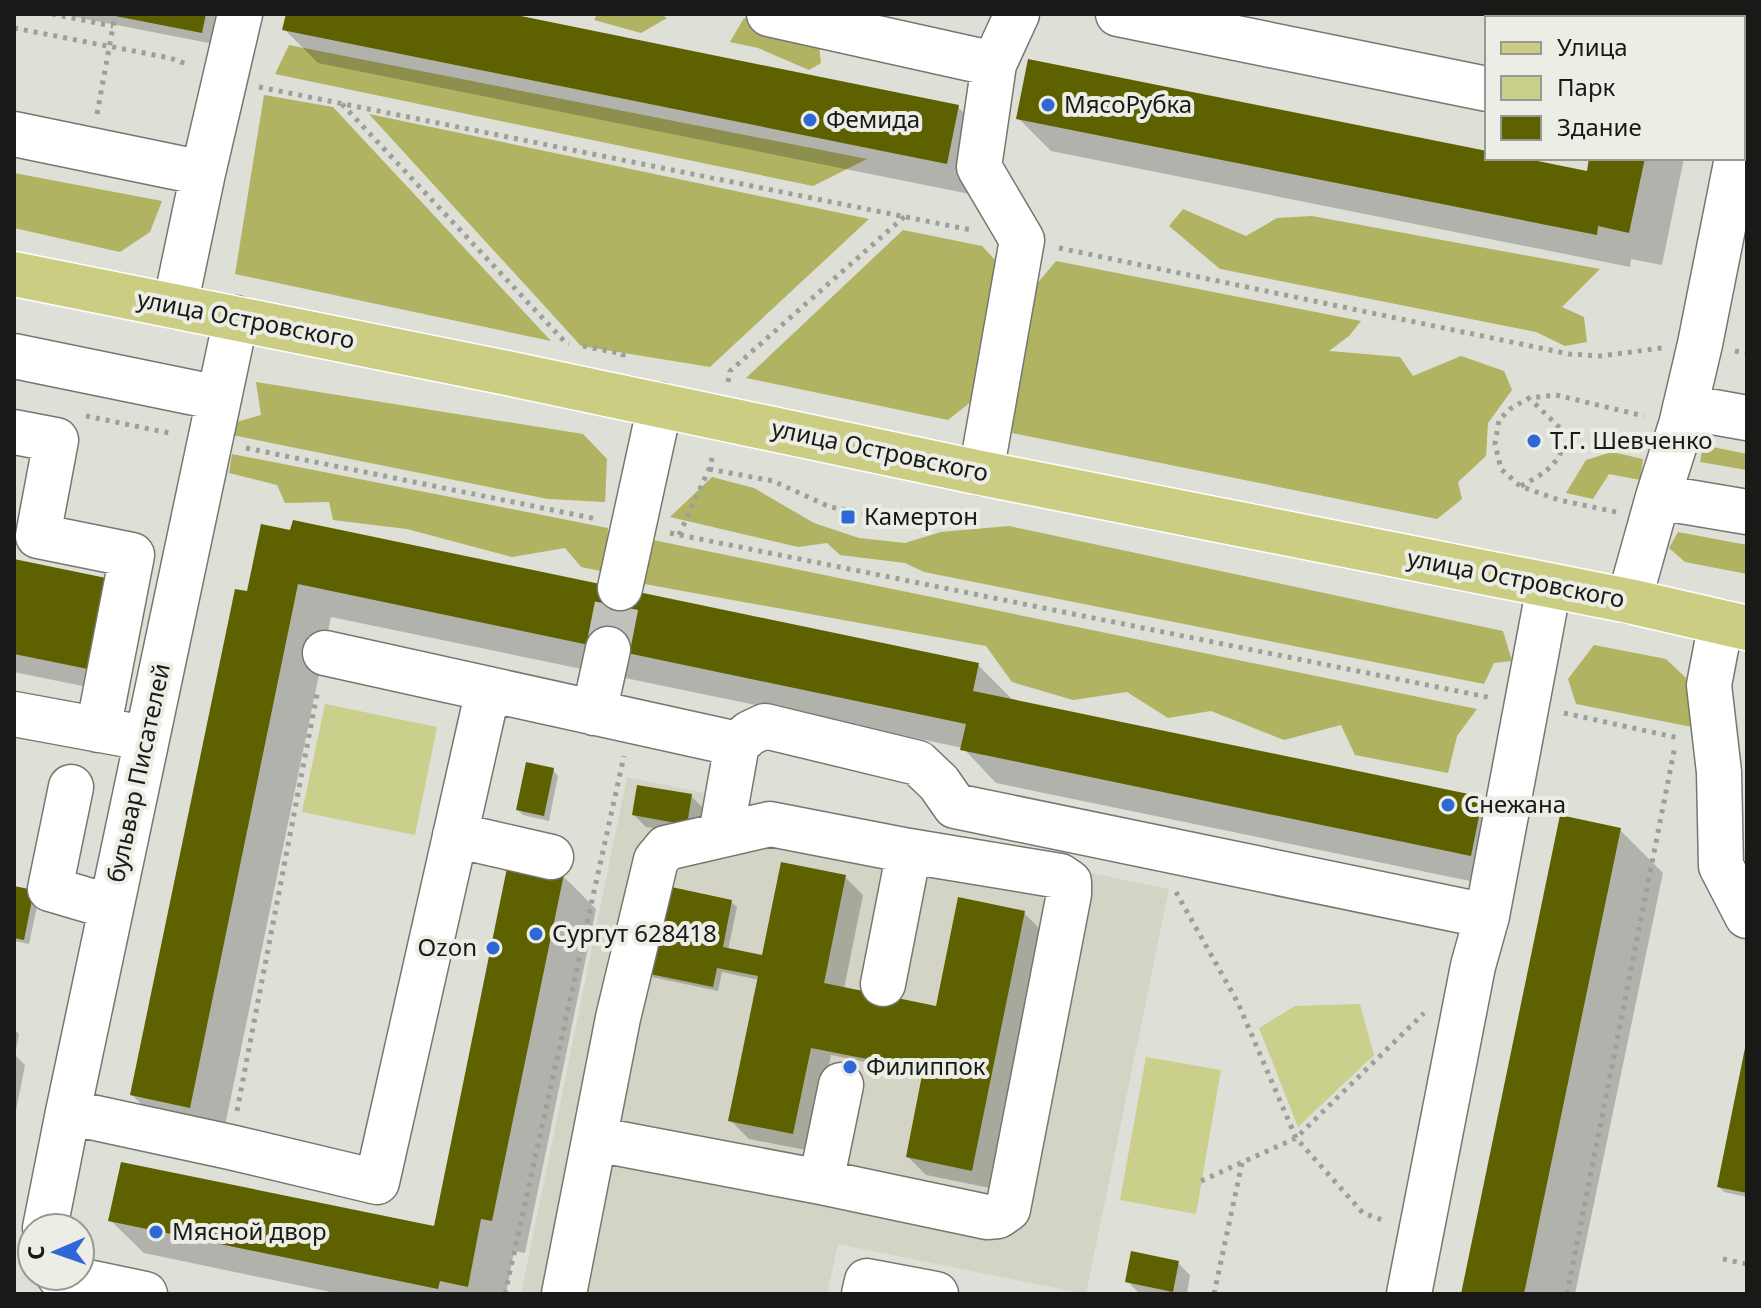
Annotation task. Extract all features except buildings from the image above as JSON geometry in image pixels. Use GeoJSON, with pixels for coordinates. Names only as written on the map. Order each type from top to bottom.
{"type":"FeatureCollection","features":[{"type":"Feature","properties":{"kind":"main road","name":"улица Островского"},"geometry":{"type":"LineString","coordinates":[[14,274],[981,473],[1629,601],[1734,625]]}},
{"type":"Feature","properties":{"kind":"street"},"geometry":{"type":"LineString","coordinates":[[175,306],[240,14]]}},
{"type":"Feature","properties":{"kind":"street"},"geometry":{"type":"LineString","coordinates":[[769,14],[994,64]]}},
{"type":"Feature","properties":{"kind":"street"},"geometry":{"type":"LineString","coordinates":[[981,473],[1022,240],[979,167],[994,64],[1017,14]]}},
{"type":"Feature","properties":{"kind":"street"},"geometry":{"type":"LineString","coordinates":[[1118,14],[1485,89]]}},
{"type":"Feature","properties":{"kind":"street"},"geometry":{"type":"LineString","coordinates":[[14,134],[203,173]]}},
{"type":"Feature","properties":{"kind":"street"},"geometry":{"type":"LineString","coordinates":[[1629,601],[1683,416],[1737,160]]}},
{"type":"Feature","properties":{"kind":"street","name":"бульвар Писателей"},"geometry":{"type":"LineString","coordinates":[[48,1212],[236,318]]}},
{"type":"Feature","properties":{"kind":"street"},"geometry":{"type":"LineString","coordinates":[[14,356],[219,398]]}},
{"type":"Feature","properties":{"kind":"street"},"geometry":{"type":"LineString","coordinates":[[620,588],[634,526],[640,401]]}},
{"type":"Feature","properties":{"kind":"street"},"geometry":{"type":"LineString","coordinates":[[1683,416],[1747,418]]}},
{"type":"Feature","properties":{"kind":"street"},"geometry":{"type":"LineString","coordinates":[[14,432],[56,440],[38,536],[132,555],[98,730]]}},
{"type":"Feature","properties":{"kind":"street"},"geometry":{"type":"LineString","coordinates":[[1655,509],[1747,512]]}},
{"type":"Feature","properties":{"kind":"street"},"geometry":{"type":"LineString","coordinates":[[1409,1294],[1473,966],[1487,916],[1549,586]]}},
{"type":"Feature","properties":{"kind":"street"},"geometry":{"type":"LineString","coordinates":[[1734,625],[1709,685],[1696,742],[1719,772],[1721,866],[1747,916]]}},
{"type":"Feature","properties":{"kind":"street"},"geometry":{"type":"LineString","coordinates":[[608,649],[613,716]]}},
{"type":"Feature","properties":{"kind":"street"},"geometry":{"type":"LineString","coordinates":[[325,653],[737,744]]}},
{"type":"Feature","properties":{"kind":"street"},"geometry":{"type":"LineString","coordinates":[[68,1112],[377,1182],[488,690]]}},
{"type":"Feature","properties":{"kind":"street"},"geometry":{"type":"LineString","coordinates":[[14,714],[147,739]]}},
{"type":"Feature","properties":{"kind":"street"},"geometry":{"type":"LineString","coordinates":[[721,834],[737,744],[765,726],[918,763],[939,783],[955,806],[1487,916]]}},
{"type":"Feature","properties":{"kind":"street"},"geometry":{"type":"LineString","coordinates":[[71,787],[50,889],[111,907]]}},
{"type":"Feature","properties":{"kind":"street"},"geometry":{"type":"LineString","coordinates":[[564,1294],[618,1018],[656,860],[666,848],[770,824],[1060,876],[1069,882],[1008,1209],[998,1216],[987,1217],[595,1139]]}},
{"type":"Feature","properties":{"kind":"street"},"geometry":{"type":"LineString","coordinates":[[455,835],[551,857]]}},
{"type":"Feature","properties":{"kind":"street"},"geometry":{"type":"LineString","coordinates":[[883,984],[909,851]]}},
{"type":"Feature","properties":{"kind":"street"},"geometry":{"type":"LineString","coordinates":[[821,1182],[841,1085]]}},
{"type":"Feature","properties":{"kind":"street"},"geometry":{"type":"LineString","coordinates":[[864,1294],[867,1281],[936,1294]]}},
{"type":"Feature","properties":{"kind":"street"},"geometry":{"type":"LineString","coordinates":[[96,1284],[145,1294]]}},
{"type":"Feature","properties":{"kind":"path"},"geometry":{"type":"LineString","coordinates":[[52,14],[113,26]]}},
{"type":"Feature","properties":{"kind":"path"},"geometry":{"type":"LineString","coordinates":[[90,149],[115,16]]}},
{"type":"Feature","properties":{"kind":"path"},"geometry":{"type":"LineString","coordinates":[[14,28],[170,58],[226,80],[905,216],[1569,354],[1600,356],[1700,344]]}},
{"type":"Feature","properties":{"kind":"path"},"geometry":{"type":"LineString","coordinates":[[342,104],[566,343],[623,354],[640,401]]}},
{"type":"Feature","properties":{"kind":"path"},"geometry":{"type":"LineString","coordinates":[[679,535],[709,469],[730,371],[905,216]]}},
{"type":"Feature","properties":{"kind":"path"},"geometry":{"type":"LineString","coordinates":[[1655,509],[1559,500],[1520,486],[1501,469],[1495,444],[1499,420],[1529,398],[1556,395],[1683,416]]}},
{"type":"Feature","properties":{"kind":"path"},"geometry":{"type":"LineString","coordinates":[[1520,486],[1544,474],[1559,459],[1565,444],[1560,428],[1529,398]]}},
{"type":"Feature","properties":{"kind":"path"},"geometry":{"type":"LineString","coordinates":[[76,414],[1525,704],[1696,742],[1567,1294]]}},
{"type":"Feature","properties":{"kind":"path"},"geometry":{"type":"LineString","coordinates":[[709,469],[773,481],[830,507],[917,521]]}},
{"type":"Feature","properties":{"kind":"path"},"geometry":{"type":"LineString","coordinates":[[230,1147],[325,653]]}},
{"type":"Feature","properties":{"kind":"path"},"geometry":{"type":"LineString","coordinates":[[505,1294],[613,716]]}},
{"type":"Feature","properties":{"kind":"path"},"geometry":{"type":"LineString","coordinates":[[1151,847],[1238,1003],[1296,1138],[1363,1213],[1420,1235]]}},
{"type":"Feature","properties":{"kind":"path"},"geometry":{"type":"LineString","coordinates":[[1201,1181],[1296,1138],[1429,1009]]}},
{"type":"Feature","properties":{"kind":"path"},"geometry":{"type":"LineString","coordinates":[[1214,1294],[1242,1162]]}},
{"type":"Feature","properties":{"kind":"path"},"geometry":{"type":"LineString","coordinates":[[1723,1259],[1747,1264]]}},
{"type":"Feature","properties":{"kind":"shaded area","name":"Филиппок"},"geometry":{"type":"Polygon","coordinates":[[[627,777],[1169,889],[1086,1294],[838,1244],[827,1294],[521,1294],[627,777]]]}},
{"type":"Feature","properties":{"kind":"green space"},"geometry":{"type":"Polygon","coordinates":[[[597,14],[660,14],[667,18],[641,33],[594,20],[597,14]]]}},
{"type":"Feature","properties":{"kind":"green space"},"geometry":{"type":"Polygon","coordinates":[[[744,18],[781,37],[819,46],[821,63],[809,70],[758,48],[730,42],[744,18]]]}},
{"type":"Feature","properties":{"kind":"green space"},"geometry":{"type":"Polygon","coordinates":[[[289,45],[867,159],[813,186],[275,74],[289,45]]]}},
{"type":"Feature","properties":{"kind":"green space"},"geometry":{"type":"Polygon","coordinates":[[[264,95],[333,107],[551,341],[235,274],[264,95]]]}},
{"type":"Feature","properties":{"kind":"green space"},"geometry":{"type":"Polygon","coordinates":[[[369,114],[869,219],[710,367],[581,346],[369,114]]]}},
{"type":"Feature","properties":{"kind":"green space"},"geometry":{"type":"Polygon","coordinates":[[[14,173],[162,201],[150,232],[120,252],[14,228],[14,173]]]}},
{"type":"Feature","properties":{"kind":"green space"},"geometry":{"type":"Polygon","coordinates":[[[1183,209],[1246,236],[1277,218],[1312,216],[1600,269],[1562,307],[1584,317],[1587,342],[1565,346],[1536,332],[1220,269],[1169,226],[1183,209]]]}},
{"type":"Feature","properties":{"kind":"green space"},"geometry":{"type":"Polygon","coordinates":[[[903,230],[982,246],[997,262],[977,397],[948,420],[746,378],[903,230]]]}},
{"type":"Feature","properties":{"kind":"green space"},"geometry":{"type":"Polygon","coordinates":[[[1056,261],[1361,321],[1349,336],[1329,351],[1400,357],[1413,376],[1461,356],[1504,371],[1512,390],[1488,423],[1486,456],[1458,482],[1462,499],[1437,519],[1012,433],[1015,394],[1036,285],[1056,261]]]}},
{"type":"Feature","properties":{"kind":"green space"},"geometry":{"type":"Polygon","coordinates":[[[256,382],[583,434],[607,459],[605,502],[548,499],[232,435],[236,422],[261,415],[256,382]]]}},
{"type":"Feature","properties":{"kind":"green space"},"geometry":{"type":"Polygon","coordinates":[[[1703,445],[1747,454],[1747,470],[1700,462],[1703,445]]]}},
{"type":"Feature","properties":{"kind":"green space"},"geometry":{"type":"Polygon","coordinates":[[[1612,452],[1643,459],[1640,480],[1609,474],[1593,499],[1566,493],[1586,460],[1612,452]]]}},
{"type":"Feature","properties":{"kind":"green space"},"geometry":{"type":"Polygon","coordinates":[[[232,454],[608,528],[606,572],[581,567],[565,548],[512,557],[407,529],[333,520],[329,502],[285,503],[277,485],[229,473],[232,454]]]}},
{"type":"Feature","properties":{"kind":"green space"},"geometry":{"type":"Polygon","coordinates":[[[712,477],[754,488],[814,523],[859,538],[905,543],[941,532],[1009,526],[1503,631],[1512,661],[1494,663],[1484,684],[924,572],[905,563],[840,555],[827,543],[798,547],[670,517],[712,477]]]}},
{"type":"Feature","properties":{"kind":"green space"},"geometry":{"type":"Polygon","coordinates":[[[1678,532],[1747,545],[1747,574],[1685,562],[1669,548],[1678,532]]]}},
{"type":"Feature","properties":{"kind":"green space"},"geometry":{"type":"Polygon","coordinates":[[[653,540],[1477,709],[1457,736],[1448,773],[1355,755],[1341,725],[1284,740],[1211,711],[1168,718],[1127,692],[1073,700],[1012,682],[986,646],[639,583],[653,540]]]}},
{"type":"Feature","properties":{"kind":"green space"},"geometry":{"type":"Polygon","coordinates":[[[1594,645],[1666,659],[1686,678],[1692,727],[1576,704],[1568,679],[1594,645]]]}},
{"type":"Feature","properties":{"kind":"green space"},"geometry":{"type":"Polygon","coordinates":[[[325,704],[437,727],[415,835],[302,812],[325,704]]]}},
{"type":"Feature","properties":{"kind":"green space"},"geometry":{"type":"Polygon","coordinates":[[[1360,1004],[1374,1055],[1298,1127],[1259,1028],[1295,1006],[1360,1004]]]}},
{"type":"Feature","properties":{"kind":"green space"},"geometry":{"type":"Polygon","coordinates":[[[1146,1057],[1221,1070],[1196,1214],[1120,1200],[1146,1057]]]}},
{"type":"Feature","properties":{"kind":"tunnel"},"geometry":{"type":"LineString","coordinates":[[608,649],[620,588]]}},
{"type":"Feature","properties":{"kind":"place","name":"МясоРубка"},"geometry":{"type":"Point","coordinates":[1048,105]}},
{"type":"Feature","properties":{"kind":"place","name":"Фемида"},"geometry":{"type":"Point","coordinates":[810,120]}},
{"type":"Feature","properties":{"kind":"place","name":"Т.Г. Шевченко"},"geometry":{"type":"Point","coordinates":[1534,441]}},
{"type":"Feature","properties":{"kind":"place","name":"Камертон"},"geometry":{"type":"Point","coordinates":[848,517]}},
{"type":"Feature","properties":{"kind":"place","name":"Снежана"},"geometry":{"type":"Point","coordinates":[1448,805]}},
{"type":"Feature","properties":{"kind":"place","name":"Сургут 628418"},"geometry":{"type":"Point","coordinates":[536,934]}},
{"type":"Feature","properties":{"kind":"place","name":"Ozon"},"geometry":{"type":"Point","coordinates":[493,948]}},
{"type":"Feature","properties":{"kind":"place","name":"Филиппок"},"geometry":{"type":"Point","coordinates":[850,1067]}},
{"type":"Feature","properties":{"kind":"place","name":"Мясной двор"},"geometry":{"type":"Point","coordinates":[156,1232]}}]}
